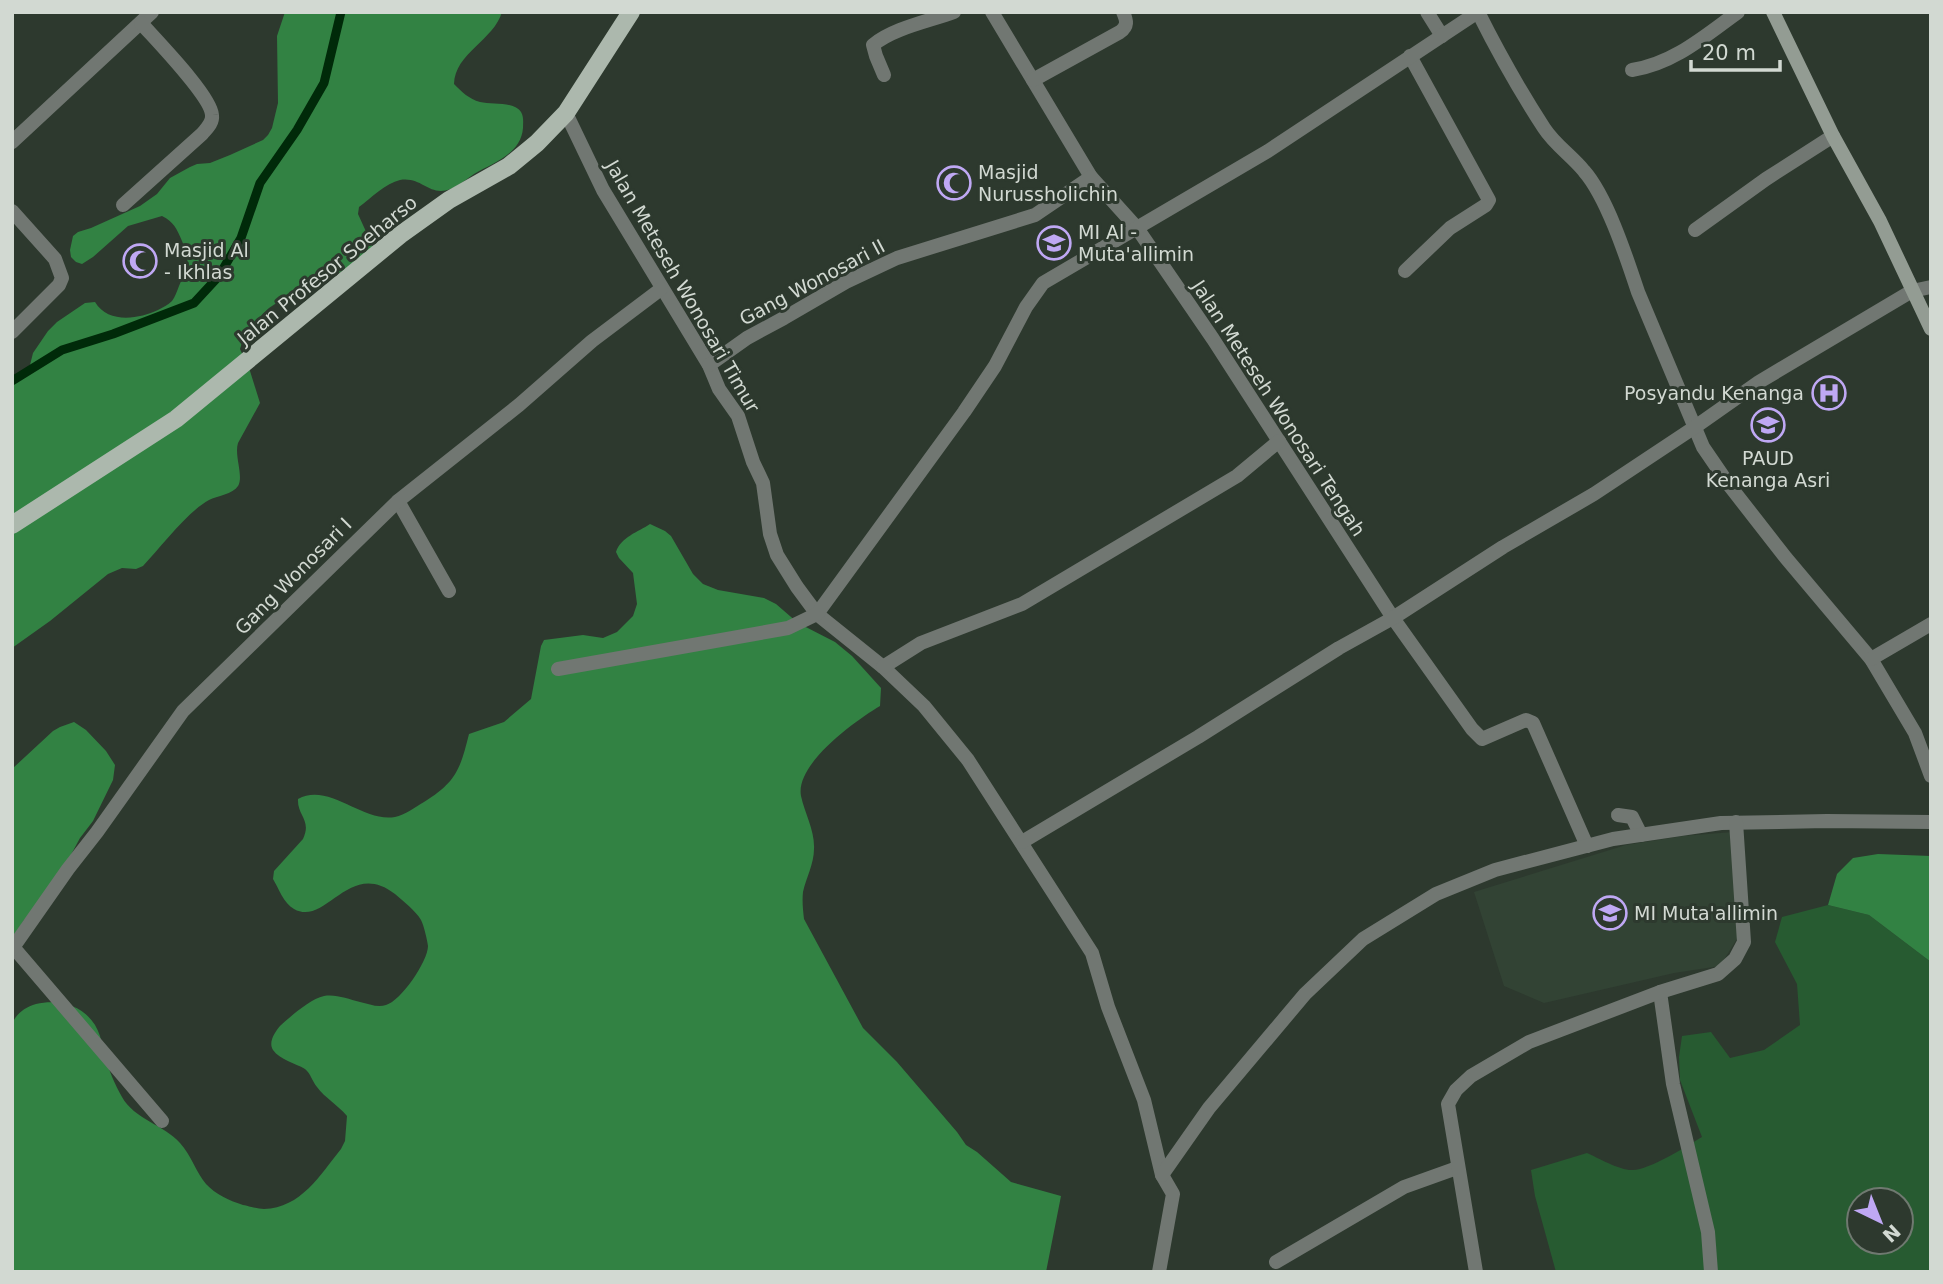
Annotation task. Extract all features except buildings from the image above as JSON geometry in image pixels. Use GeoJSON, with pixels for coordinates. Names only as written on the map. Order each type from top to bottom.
{"type":"FeatureCollection","features":[{"type":"Feature","properties":{"kind":"main road","name":"Jalan Profesor Soeharso"},"geometry":{"type":"LineString","coordinates":[[12,525],[176,419],[401,235],[449,200],[509,166],[537,143],[566,113],[631,12]]}},
{"type":"Feature","properties":{"kind":"main road"},"geometry":{"type":"LineString","coordinates":[[1773,12],[1833,136],[1880,221],[1931,330]]}},
{"type":"Feature","properties":{"kind":"street"},"geometry":{"type":"LineString","coordinates":[[12,142],[152,12]]}},
{"type":"Feature","properties":{"kind":"street"},"geometry":{"type":"LineString","coordinates":[[884,75],[873,45],[877,41],[954,12]]}},
{"type":"Feature","properties":{"kind":"street","name":"Jalan Meteseh Wonosari Tengah"},"geometry":{"type":"LineString","coordinates":[[992,12],[1091,177],[1137,228],[1213,339],[1393,618],[1479,737],[1482,739],[1526,720],[1533,723],[1587,846]]}},
{"type":"Feature","properties":{"kind":"street"},"geometry":{"type":"LineString","coordinates":[[1033,80],[1120,33],[1126,28],[1127,21],[1123,12]]}},
{"type":"Feature","properties":{"kind":"street"},"geometry":{"type":"LineString","coordinates":[[1427,12],[1442,36]]}},
{"type":"Feature","properties":{"kind":"street"},"geometry":{"type":"LineString","coordinates":[[558,669],[788,628],[817,614],[964,412],[995,366],[1026,307],[1043,283],[1268,151],[1478,12],[1545,130],[1584,171],[1598,192],[1703,447],[1786,558],[1871,659],[1915,733],[1931,776]]}},
{"type":"Feature","properties":{"kind":"street"},"geometry":{"type":"LineString","coordinates":[[1632,70],[1671,58],[1738,12]]}},
{"type":"Feature","properties":{"kind":"street"},"geometry":{"type":"LineString","coordinates":[[123,205],[202,134],[212,122],[213,112],[205,97],[141,23]]}},
{"type":"Feature","properties":{"kind":"street"},"geometry":{"type":"LineString","coordinates":[[1405,271],[1450,228],[1486,205],[1489,200],[1410,56]]}},
{"type":"Feature","properties":{"kind":"street","name":"Jalan Meteseh Wonosari Timur"},"geometry":{"type":"LineString","coordinates":[[566,113],[603,190],[709,365],[719,389],[738,416],[763,483],[770,534],[777,555],[797,587],[817,614],[883,667],[924,706],[968,761],[1092,953],[1108,1007],[1144,1100],[1162,1175],[1173,1194],[1159,1272]]}},
{"type":"Feature","properties":{"kind":"street"},"geometry":{"type":"LineString","coordinates":[[1695,230],[1766,179],[1833,136]]}},
{"type":"Feature","properties":{"kind":"street","name":"Gang Wonosari II"},"geometry":{"type":"LineString","coordinates":[[709,365],[747,338],[846,282],[897,258],[1035,215],[1091,177]]}},
{"type":"Feature","properties":{"kind":"street"},"geometry":{"type":"LineString","coordinates":[[12,211],[55,259],[62,278],[59,285],[12,332]]}},
{"type":"Feature","properties":{"kind":"street"},"geometry":{"type":"LineString","coordinates":[[1022,842],[1594,494],[1759,382],[1912,291],[1931,287]]}},
{"type":"Feature","properties":{"kind":"street","name":"Gang Wonosari I"},"geometry":{"type":"LineString","coordinates":[[13,948],[183,710],[398,501],[519,405],[592,341],[661,289]]}},
{"type":"Feature","properties":{"kind":"street"},"geometry":{"type":"LineString","coordinates":[[883,667],[921,643],[1021,604],[1237,476],[1279,441]]}},
{"type":"Feature","properties":{"kind":"street"},"geometry":{"type":"LineString","coordinates":[[398,501],[449,591]]}},
{"type":"Feature","properties":{"kind":"street"},"geometry":{"type":"LineString","coordinates":[[1871,659],[1931,624]]}},
{"type":"Feature","properties":{"kind":"street"},"geometry":{"type":"LineString","coordinates":[[1619,815],[1632,817],[1641,835]]}},
{"type":"Feature","properties":{"kind":"street"},"geometry":{"type":"LineString","coordinates":[[1162,1175],[1209,1108],[1305,994],[1363,939],[1436,894],[1495,870],[1613,839],[1736,822],[1931,822]]}},
{"type":"Feature","properties":{"kind":"street"},"geometry":{"type":"LineString","coordinates":[[1476,1272],[1448,1104],[1456,1090],[1471,1076],[1529,1042],[1660,992],[1718,974],[1735,960],[1744,942],[1736,822]]}},
{"type":"Feature","properties":{"kind":"street"},"geometry":{"type":"LineString","coordinates":[[13,948],[162,1121]]}},
{"type":"Feature","properties":{"kind":"street"},"geometry":{"type":"LineString","coordinates":[[1660,992],[1674,1084],[1708,1232],[1711,1272]]}},
{"type":"Feature","properties":{"kind":"street"},"geometry":{"type":"LineString","coordinates":[[1276,1262],[1404,1187],[1457,1168]]}},
{"type":"Feature","properties":{"kind":"shaded area","name":"MI Muta'allimin"},"geometry":{"type":"Polygon","coordinates":[[[1733,832],[1740,934],[1720,966],[1674,973],[1544,1003],[1504,986],[1474,892],[1626,845],[1733,832]]]}},
{"type":"Feature","properties":{"kind":"green space"},"geometry":{"type":"Polygon","coordinates":[[[285,12],[502,12],[491,31],[461,64],[454,84],[476,101],[518,109],[523,118],[521,137],[505,157],[450,189],[441,191],[412,180],[400,180],[384,187],[359,207],[358,214],[373,247],[361,261],[281,300],[246,330],[240,349],[260,403],[238,443],[240,482],[236,489],[209,500],[192,513],[143,566],[136,569],[122,568],[108,574],[12,648],[12,386],[29,369],[33,353],[57,322],[85,303],[95,302],[108,314],[124,318],[142,316],[158,310],[173,299],[187,264],[185,248],[177,229],[162,216],[128,226],[82,264],[71,257],[73,236],[140,206],[157,194],[170,178],[190,167],[230,155],[268,135],[278,103],[277,36],[285,12]]]}},
{"type":"Feature","properties":{"kind":"green space"},"geometry":{"type":"Polygon","coordinates":[[[650,524],[671,536],[693,574],[703,584],[718,590],[764,598],[776,604],[798,623],[835,642],[852,656],[881,688],[880,706],[842,733],[817,757],[802,784],[801,796],[814,842],[813,860],[803,892],[804,919],[863,1028],[897,1062],[966,1145],[1011,1182],[1061,1196],[1046,1272],[12,1272],[12,1024],[21,1011],[36,1004],[66,1004],[90,1018],[100,1036],[112,1077],[127,1105],[180,1143],[202,1179],[218,1194],[238,1203],[264,1209],[289,1203],[317,1179],[345,1141],[347,1116],[320,1091],[305,1069],[284,1059],[273,1050],[273,1037],[280,1026],[295,1013],[324,996],[338,996],[377,1006],[392,1002],[413,980],[424,961],[428,946],[419,917],[395,894],[379,885],[364,884],[351,888],[317,909],[306,912],[294,909],[287,903],[273,879],[274,871],[303,839],[305,833],[305,822],[298,799],[322,795],[371,814],[395,817],[435,795],[455,774],[469,734],[504,722],[531,699],[544,640],[583,635],[603,638],[617,632],[633,616],[637,604],[633,573],[616,552],[626,539],[650,524]]]}},
{"type":"Feature","properties":{"kind":"green space"},"geometry":{"type":"Polygon","coordinates":[[[74,722],[86,730],[106,751],[115,765],[113,780],[93,821],[67,862],[12,939],[12,769],[53,731],[74,722]]]}},
{"type":"Feature","properties":{"kind":"green space"},"geometry":{"type":"Polygon","coordinates":[[[1878,854],[1931,856],[1931,962],[1869,915],[1828,905],[1837,874],[1853,858],[1878,854]]]}},
{"type":"Feature","properties":{"kind":"green space"},"geometry":{"type":"Polygon","coordinates":[[[1828,905],[1869,915],[1931,962],[1931,1272],[1556,1272],[1535,1196],[1531,1170],[1587,1153],[1622,1168],[1640,1169],[1668,1157],[1702,1137],[1680,1080],[1682,1036],[1711,1032],[1730,1058],[1764,1050],[1800,1025],[1797,984],[1775,942],[1782,917],[1828,905]]]}},
{"type":"Feature","properties":{"kind":"waterway"},"geometry":{"type":"LineString","coordinates":[[12,381],[62,350],[194,303],[219,276],[241,238],[260,183],[297,130],[324,83],[341,12]]}},
{"type":"Feature","properties":{"kind":"place","name":"Masjid Nurussholichin"},"geometry":{"type":"Point","coordinates":[954,183]}},
{"type":"Feature","properties":{"kind":"place","name":"MI Al - Muta'allimin"},"geometry":{"type":"Point","coordinates":[1054,243]}},
{"type":"Feature","properties":{"kind":"place","name":"Masjid Al - Ikhlas"},"geometry":{"type":"Point","coordinates":[140,261]}},
{"type":"Feature","properties":{"kind":"place","name":"Posyandu Kenanga"},"geometry":{"type":"Point","coordinates":[1829,393]}},
{"type":"Feature","properties":{"kind":"place","name":"PAUD Kenanga Asri"},"geometry":{"type":"Point","coordinates":[1768,425]}},
{"type":"Feature","properties":{"kind":"place","name":"MI Muta'allimin"},"geometry":{"type":"Point","coordinates":[1610,913]}}]}
